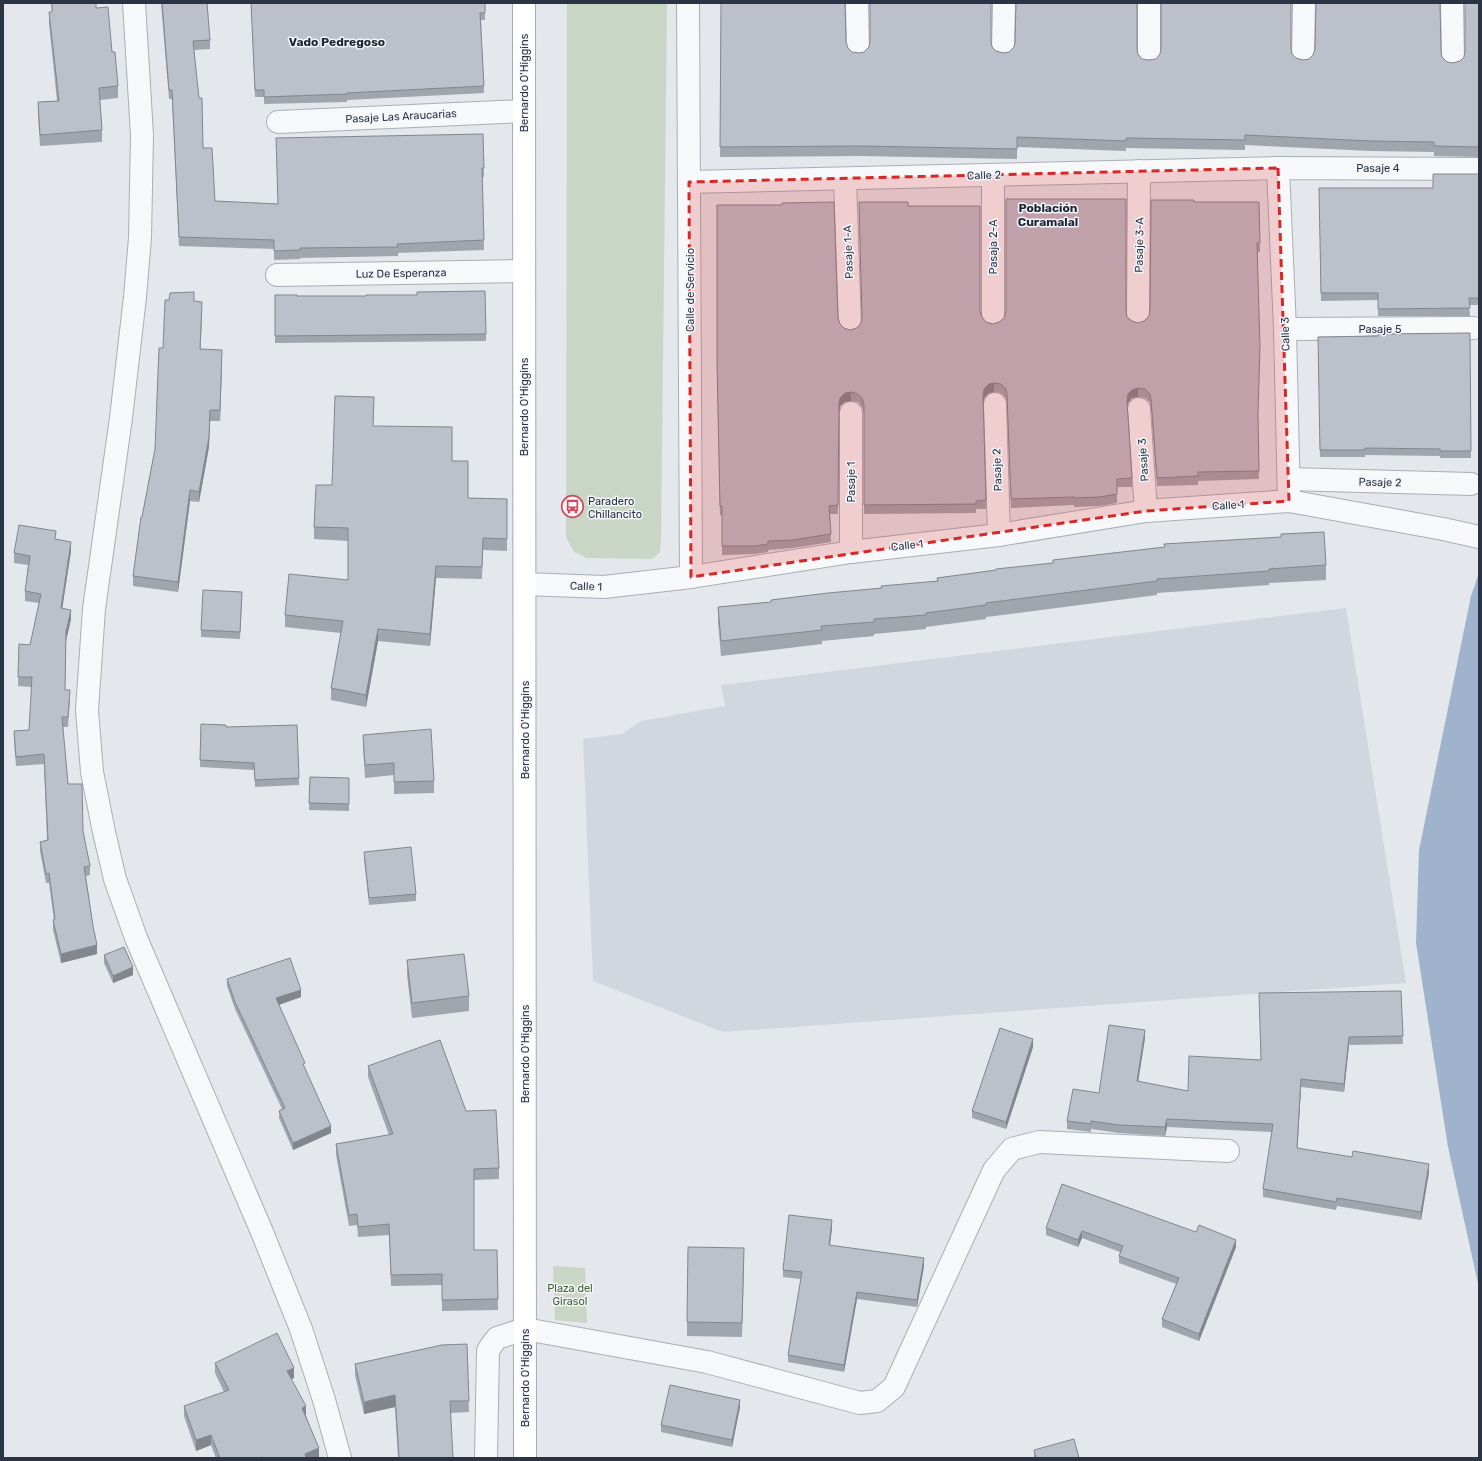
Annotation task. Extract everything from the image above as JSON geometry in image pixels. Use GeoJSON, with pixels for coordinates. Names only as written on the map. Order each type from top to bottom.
{"type":"FeatureCollection","features":[{"type":"Feature","properties":{"kind":"main road","name":"Bernardo O'Higgins"},"geometry":{"type":"LineString","coordinates":[[524,3],[525,1458]]}},
{"type":"Feature","properties":{"kind":"street"},"geometry":{"type":"LineString","coordinates":[[134,3],[142,135],[140,238],[136,298],[124,395],[93,617],[87,710],[92,772],[115,879],[136,938],[262,1232],[301,1329],[324,1400],[340,1458]]}},
{"type":"Feature","properties":{"kind":"street","name":"Calle de Servicio"},"geometry":{"type":"LineString","coordinates":[[688,3],[691,577]]}},
{"type":"Feature","properties":{"kind":"street"},"geometry":{"type":"LineString","coordinates":[[858,3],[858,51]]}},
{"type":"Feature","properties":{"kind":"street"},"geometry":{"type":"LineString","coordinates":[[1003,52],[1004,3]]}},
{"type":"Feature","properties":{"kind":"street"},"geometry":{"type":"LineString","coordinates":[[1148,58],[1149,3]]}},
{"type":"Feature","properties":{"kind":"street"},"geometry":{"type":"LineString","coordinates":[[1303,58],[1304,3]]}},
{"type":"Feature","properties":{"kind":"street"},"geometry":{"type":"LineString","coordinates":[[1452,3],[1453,60]]}},
{"type":"Feature","properties":{"kind":"street","name":"Pasaje Las Araucarias"},"geometry":{"type":"LineString","coordinates":[[278,122],[524,111]]}},
{"type":"Feature","properties":{"kind":"street","name":"Calle 2"},"geometry":{"type":"LineString","coordinates":[[689,182],[1278,168]]}},
{"type":"Feature","properties":{"kind":"street","name":"Pasaje 4"},"geometry":{"type":"LineString","coordinates":[[1278,168],[1478,169]]}},
{"type":"Feature","properties":{"kind":"street","name":"Calle 3"},"geometry":{"type":"LineString","coordinates":[[1278,168],[1285,329],[1289,501]]}},
{"type":"Feature","properties":{"kind":"street","name":"Pasaje 3-A"},"geometry":{"type":"LineString","coordinates":[[1138,319],[1139,171]]}},
{"type":"Feature","properties":{"kind":"street","name":"Pasaja 2-A"},"geometry":{"type":"LineString","coordinates":[[993,320],[994,175]]}},
{"type":"Feature","properties":{"kind":"street","name":"Pasaje 1-A"},"geometry":{"type":"LineString","coordinates":[[845,179],[850,326]]}},
{"type":"Feature","properties":{"kind":"street","name":"Luz De Esperanza"},"geometry":{"type":"LineString","coordinates":[[277,275],[524,271]]}},
{"type":"Feature","properties":{"kind":"street","name":"Pasaje 5"},"geometry":{"type":"LineString","coordinates":[[1285,329],[1474,328]]}},
{"type":"Feature","properties":{"kind":"street","name":"Pasaje 2"},"geometry":{"type":"LineString","coordinates":[[995,404],[999,535]]}},
{"type":"Feature","properties":{"kind":"street","name":"Pasaje 3"},"geometry":{"type":"LineString","coordinates":[[1139,409],[1146,511]]}},
{"type":"Feature","properties":{"kind":"street","name":"Pasaje 1"},"geometry":{"type":"LineString","coordinates":[[851,413],[851,552]]}},
{"type":"Feature","properties":{"kind":"street","name":"Pasaje 2"},"geometry":{"type":"LineString","coordinates":[[1289,479],[1471,484]]}},
{"type":"Feature","properties":{"kind":"street","name":"Calle 1"},"geometry":{"type":"LineString","coordinates":[[525,584],[604,587],[691,577],[851,552],[999,535],[1146,511],[1289,501],[1479,537]]}},
{"type":"Feature","properties":{"kind":"street"},"geometry":{"type":"LineString","coordinates":[[486,1458],[488,1351],[497,1338],[525,1329],[707,1362],[860,1403],[877,1401],[894,1387],[994,1170],[1012,1149],[1039,1142],[1228,1151]]}},
{"type":"Feature","properties":{"kind":"highlighted area"},"geometry":{"type":"Polygon","coordinates":[[[1278,168],[1289,501],[1146,511],[691,577],[689,182],[1278,168]]]}},
{"type":"Feature","properties":{"kind":"shaded area"},"geometry":{"type":"Polygon","coordinates":[[[1346,608],[1406,983],[723,1032],[593,981],[583,739],[622,734],[641,721],[725,706],[721,685],[1346,608]]]}},
{"type":"Feature","properties":{"kind":"green space"},"geometry":{"type":"Polygon","coordinates":[[[567,3],[667,3],[661,541],[660,552],[652,559],[587,558],[574,552],[566,537],[567,3]]]}},
{"type":"Feature","properties":{"kind":"green space","name":"Plaza del Girasol"},"geometry":{"type":"Polygon","coordinates":[[[553,1266],[585,1268],[587,1323],[555,1320],[553,1266]]]}},
{"type":"Feature","properties":{"kind":"water"},"geometry":{"type":"Polygon","coordinates":[[[1479,573],[1479,1288],[1448,1147],[1416,943],[1419,850],[1471,596],[1479,573]]]}},
{"type":"Feature","properties":{"kind":"building"},"geometry":{"type":"Polygon","coordinates":[[[52,3],[96,3],[96,8],[108,7],[112,52],[115,52],[118,86],[99,88],[102,130],[40,135],[38,102],[59,101],[49,12],[52,12],[52,3]]]}},
{"type":"Feature","properties":{"kind":"building"},"geometry":{"type":"Polygon","coordinates":[[[162,3],[207,3],[210,40],[193,41],[199,98],[202,98],[203,148],[212,148],[215,201],[278,204],[276,138],[483,134],[484,168],[482,168],[484,240],[397,244],[398,247],[300,248],[300,250],[274,251],[274,240],[179,237],[172,90],[169,90],[162,3]]]}},
{"type":"Feature","properties":{"kind":"building"},"geometry":{"type":"Polygon","coordinates":[[[251,3],[485,3],[485,13],[480,13],[484,86],[264,97],[264,90],[255,90],[251,3]]]}},
{"type":"Feature","properties":{"kind":"building"},"geometry":{"type":"Polygon","coordinates":[[[721,3],[845,3],[846,42],[848,48],[852,52],[859,53],[864,52],[869,47],[870,3],[991,3],[992,47],[996,51],[1003,53],[1009,52],[1014,47],[1016,3],[1137,3],[1138,54],[1142,59],[1149,60],[1156,59],[1160,54],[1161,3],[1291,3],[1292,54],[1296,58],[1303,60],[1309,59],[1313,55],[1315,49],[1316,3],[1440,3],[1442,57],[1447,62],[1453,63],[1460,61],[1464,57],[1465,3],[1479,3],[1479,147],[1434,146],[1434,142],[1371,141],[1245,135],[1245,140],[1126,138],[1126,141],[1017,137],[1017,149],[860,146],[720,147],[721,3]]]}},
{"type":"Feature","properties":{"kind":"building"},"geometry":{"type":"Polygon","coordinates":[[[1433,174],[1479,174],[1479,298],[1469,298],[1470,308],[1378,309],[1378,293],[1321,293],[1319,188],[1433,188],[1433,174]]]}},
{"type":"Feature","properties":{"kind":"building"},"geometry":{"type":"Polygon","coordinates":[[[1006,199],[1126,199],[1126,310],[1127,317],[1138,323],[1144,321],[1149,316],[1150,310],[1151,200],[1194,200],[1194,202],[1259,202],[1260,243],[1257,243],[1260,346],[1258,414],[1259,471],[1198,472],[1198,476],[1157,478],[1150,394],[1145,389],[1138,388],[1132,390],[1128,394],[1127,401],[1132,478],[1117,479],[1117,494],[1100,497],[1011,499],[1007,395],[1006,389],[1001,384],[994,383],[989,384],[984,389],[983,396],[986,500],[976,501],[976,504],[864,505],[864,404],[862,398],[858,394],[851,392],[845,393],[840,398],[839,404],[838,505],[829,506],[831,534],[793,540],[768,541],[768,544],[755,546],[722,546],[717,362],[717,205],[782,205],[782,203],[834,202],[838,318],[840,324],[844,328],[850,330],[857,328],[861,323],[862,317],[859,202],[908,202],[908,206],[980,206],[980,311],[986,322],[993,324],[1004,318],[1006,311],[1006,199]]]}},
{"type":"Feature","properties":{"kind":"building"},"geometry":{"type":"Polygon","coordinates":[[[485,291],[486,334],[275,336],[275,295],[366,296],[417,295],[417,292],[485,291]]]}},
{"type":"Feature","properties":{"kind":"building"},"geometry":{"type":"Polygon","coordinates":[[[194,292],[194,301],[202,302],[200,349],[222,350],[220,410],[210,410],[209,437],[199,492],[190,490],[178,582],[133,576],[141,517],[155,449],[159,348],[163,348],[165,300],[169,300],[170,293],[194,292]]]}},
{"type":"Feature","properties":{"kind":"building"},"geometry":{"type":"Polygon","coordinates":[[[1470,333],[1471,451],[1365,448],[1365,450],[1320,450],[1318,337],[1378,336],[1378,334],[1470,333]]]}},
{"type":"Feature","properties":{"kind":"building"},"geometry":{"type":"Polygon","coordinates":[[[335,396],[374,397],[373,426],[452,427],[452,461],[468,461],[468,498],[507,499],[507,539],[483,538],[482,567],[436,566],[430,634],[378,629],[366,695],[331,688],[343,621],[285,615],[289,574],[348,580],[348,528],[314,527],[316,485],[332,485],[335,396]]]}},
{"type":"Feature","properties":{"kind":"building"},"geometry":{"type":"Polygon","coordinates":[[[19,525],[56,531],[55,539],[71,542],[61,608],[71,610],[66,632],[65,690],[70,690],[68,717],[62,717],[68,784],[82,784],[83,831],[90,866],[84,867],[97,945],[61,954],[53,920],[55,919],[49,873],[46,874],[40,842],[48,840],[44,754],[16,757],[14,731],[29,730],[32,677],[18,677],[19,644],[30,645],[41,594],[25,591],[30,556],[14,553],[19,525]]]}},
{"type":"Feature","properties":{"kind":"building"},"geometry":{"type":"Polygon","coordinates":[[[1324,532],[1326,565],[1269,569],[1269,571],[1157,579],[1157,581],[986,603],[986,605],[926,613],[926,615],[874,619],[874,622],[821,626],[822,630],[721,641],[718,607],[771,602],[771,600],[828,593],[882,588],[881,586],[938,581],[937,578],[996,569],[1053,563],[1053,560],[1165,547],[1164,544],[1281,537],[1281,534],[1324,532]]]}},
{"type":"Feature","properties":{"kind":"building"},"geometry":{"type":"Polygon","coordinates":[[[203,590],[242,592],[240,632],[201,630],[203,590]]]}},
{"type":"Feature","properties":{"kind":"building"},"geometry":{"type":"Polygon","coordinates":[[[201,724],[226,725],[226,727],[297,725],[299,778],[255,780],[254,763],[200,760],[201,724]]]}},
{"type":"Feature","properties":{"kind":"building"},"geometry":{"type":"Polygon","coordinates":[[[431,729],[434,781],[394,782],[394,763],[365,765],[363,735],[431,729]]]}},
{"type":"Feature","properties":{"kind":"building"},"geometry":{"type":"Polygon","coordinates":[[[310,777],[349,778],[349,804],[309,803],[310,777]]]}},
{"type":"Feature","properties":{"kind":"building"},"geometry":{"type":"Polygon","coordinates":[[[411,847],[416,894],[369,898],[364,852],[411,847]]]}},
{"type":"Feature","properties":{"kind":"building"},"geometry":{"type":"Polygon","coordinates":[[[124,947],[133,967],[113,976],[104,955],[124,947]]]}},
{"type":"Feature","properties":{"kind":"building"},"geometry":{"type":"Polygon","coordinates":[[[464,954],[469,996],[412,1003],[407,960],[464,954]]]}},
{"type":"Feature","properties":{"kind":"building"},"geometry":{"type":"Polygon","coordinates":[[[290,958],[301,990],[276,998],[305,1063],[303,1064],[331,1126],[293,1143],[279,1111],[285,1108],[235,1002],[227,979],[290,958]]]}},
{"type":"Feature","properties":{"kind":"building"},"geometry":{"type":"Polygon","coordinates":[[[1401,991],[1403,1036],[1349,1037],[1344,1084],[1301,1079],[1297,1148],[1352,1157],[1353,1151],[1429,1164],[1421,1212],[1337,1198],[1336,1202],[1263,1189],[1273,1124],[1167,1119],[1165,1127],[1119,1125],[1091,1121],[1091,1124],[1067,1121],[1073,1089],[1099,1093],[1109,1025],[1145,1030],[1137,1081],[1188,1091],[1189,1056],[1261,1060],[1259,993],[1401,991]]]}},
{"type":"Feature","properties":{"kind":"building"},"geometry":{"type":"Polygon","coordinates":[[[1000,1028],[1033,1039],[1006,1122],[972,1111],[1000,1028]]]}},
{"type":"Feature","properties":{"kind":"building"},"geometry":{"type":"Polygon","coordinates":[[[440,1040],[466,1111],[496,1110],[499,1168],[474,1169],[474,1250],[497,1250],[498,1299],[442,1300],[442,1274],[391,1275],[389,1224],[358,1227],[357,1214],[349,1215],[336,1144],[393,1134],[368,1066],[440,1040]]]}},
{"type":"Feature","properties":{"kind":"building"},"geometry":{"type":"Polygon","coordinates":[[[1062,1184],[1196,1232],[1199,1225],[1236,1240],[1199,1334],[1162,1319],[1179,1278],[1119,1256],[1123,1246],[1082,1231],[1078,1240],[1046,1228],[1062,1184]]]}},
{"type":"Feature","properties":{"kind":"building"},"geometry":{"type":"Polygon","coordinates":[[[789,1215],[832,1220],[829,1245],[924,1258],[917,1300],[857,1292],[844,1365],[788,1355],[802,1272],[783,1270],[789,1215]]]}},
{"type":"Feature","properties":{"kind":"building"},"geometry":{"type":"Polygon","coordinates":[[[688,1247],[744,1248],[742,1323],[687,1322],[688,1247]]]}},
{"type":"Feature","properties":{"kind":"building"},"geometry":{"type":"Polygon","coordinates":[[[277,1333],[294,1368],[287,1371],[306,1406],[302,1408],[319,1448],[305,1454],[306,1458],[220,1458],[211,1435],[196,1440],[184,1406],[229,1390],[215,1363],[277,1333]]]}},
{"type":"Feature","properties":{"kind":"building"},"geometry":{"type":"Polygon","coordinates":[[[467,1344],[469,1401],[450,1401],[453,1458],[399,1458],[395,1395],[364,1402],[355,1364],[442,1345],[467,1344]]]}},
{"type":"Feature","properties":{"kind":"building"},"geometry":{"type":"Polygon","coordinates":[[[670,1385],[740,1400],[732,1440],[661,1425],[670,1385]]]}},
{"type":"Feature","properties":{"kind":"building"},"geometry":{"type":"Polygon","coordinates":[[[1074,1439],[1079,1458],[1036,1458],[1034,1450],[1074,1439]]]}},
{"type":"Feature","properties":{"kind":"place","name":"Paradero Chillancito"},"geometry":{"type":"Point","coordinates":[573,507]}},
{"type":"Feature","properties":{"kind":"district","name":"Vado Pedregoso"},"geometry":{"type":"Point","coordinates":[337,42]}},
{"type":"Feature","properties":{"kind":"district","name":"Población Curamalal"},"geometry":{"type":"Point","coordinates":[1048,215]}}]}
